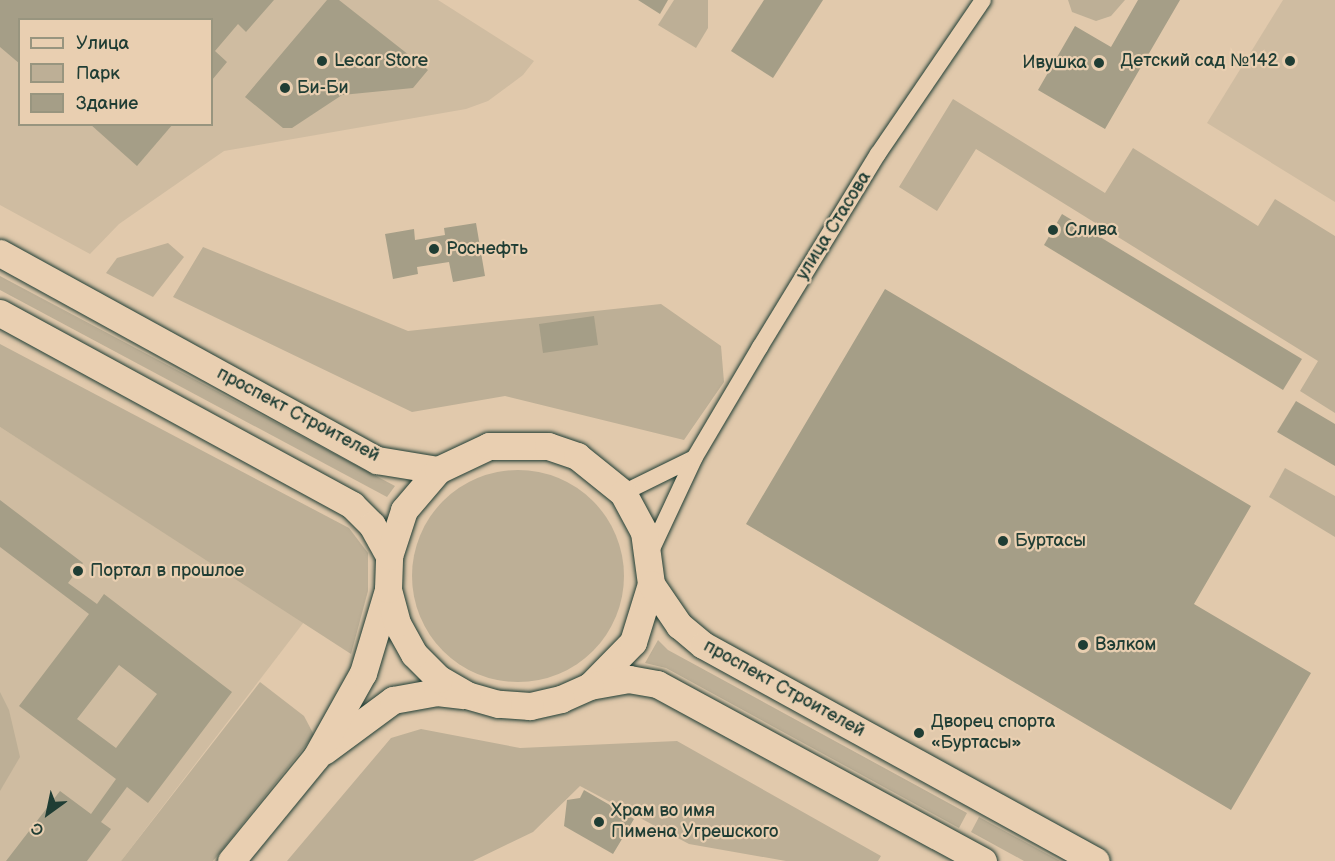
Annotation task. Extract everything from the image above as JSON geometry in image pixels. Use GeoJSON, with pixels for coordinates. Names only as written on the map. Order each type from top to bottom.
{"type":"FeatureCollection","features":[{"type":"Feature","properties":{"kind":"main road","name":"проспект Строителей"},"geometry":{"type":"LineString","coordinates":[[0,253],[377,460],[438,470]]}},
{"type":"Feature","properties":{"kind":"main road"},"geometry":{"type":"LineString","coordinates":[[0,313],[352,505],[372,525],[388,556]]}},
{"type":"Feature","properties":{"kind":"main road"},"geometry":{"type":"LineString","coordinates":[[467,695],[439,679],[414,654],[397,623],[388,589],[388,556],[404,510],[438,470],[489,446],[548,446],[585,461],[623,493],[640,522],[650,553],[651,584],[633,642],[590,686]]}},
{"type":"Feature","properties":{"kind":"main road","name":"проспект Строителей"},"geometry":{"type":"LineString","coordinates":[[651,584],[679,625],[703,645],[1096,861]]}},
{"type":"Feature","properties":{"kind":"main road"},"geometry":{"type":"LineString","coordinates":[[231,861],[316,757],[363,673],[388,589]]}},
{"type":"Feature","properties":{"kind":"main road"},"geometry":{"type":"LineString","coordinates":[[316,757],[393,700],[437,692],[467,695],[498,704],[530,706],[561,699],[590,686],[628,679],[681,693],[982,861]]}},
{"type":"Feature","properties":{"kind":"street","name":"улица Стасова"},"geometry":{"type":"LineString","coordinates":[[650,553],[695,457],[878,154],[983,0]]}},
{"type":"Feature","properties":{"kind":"street"},"geometry":{"type":"LineString","coordinates":[[623,493],[695,457]]}},
{"type":"Feature","properties":{"kind":"shaded area"},"geometry":{"type":"Polygon","coordinates":[[[0,0],[438,0],[534,61],[523,75],[488,101],[466,109],[224,151],[119,224],[90,254],[0,205],[0,0]]]}},
{"type":"Feature","properties":{"kind":"shaded area","name":"Детский сад №142"},"geometry":{"type":"Polygon","coordinates":[[[1283,0],[1335,0],[1335,202],[1207,123],[1283,0]]]}},
{"type":"Feature","properties":{"kind":"shaded area"},"geometry":{"type":"Polygon","coordinates":[[[0,427],[304,622],[121,861],[0,861],[0,427]]]}},
{"type":"Feature","properties":{"kind":"green space"},"geometry":{"type":"Polygon","coordinates":[[[674,0],[708,0],[708,28],[696,48],[658,25],[674,0]]]}},
{"type":"Feature","properties":{"kind":"green space"},"geometry":{"type":"Polygon","coordinates":[[[1068,0],[1125,0],[1111,16],[1096,21],[1072,12],[1068,0]]]}},
{"type":"Feature","properties":{"kind":"green space"},"geometry":{"type":"Polygon","coordinates":[[[953,99],[1105,193],[1133,148],[1258,226],[1275,199],[1335,236],[1335,413],[1300,391],[1318,361],[976,149],[937,211],[899,187],[953,99]]]}},
{"type":"Feature","properties":{"kind":"green space"},"geometry":{"type":"Polygon","coordinates":[[[168,243],[184,257],[153,297],[106,273],[117,258],[168,243]]]}},
{"type":"Feature","properties":{"kind":"green space"},"geometry":{"type":"Polygon","coordinates":[[[203,247],[408,331],[661,304],[721,346],[724,382],[684,440],[505,396],[412,412],[173,297],[203,247]]]}},
{"type":"Feature","properties":{"kind":"green space"},"geometry":{"type":"Polygon","coordinates":[[[0,276],[395,486],[387,497],[0,290],[0,276]]]}},
{"type":"Feature","properties":{"kind":"green space"},"geometry":{"type":"Polygon","coordinates":[[[0,344],[349,528],[368,553],[368,591],[351,654],[0,427],[0,344]]]}},
{"type":"Feature","properties":{"kind":"green space"},"geometry":{"type":"Polygon","coordinates":[[[1285,468],[1335,496],[1335,537],[1269,497],[1285,468]]]}},
{"type":"Feature","properties":{"kind":"green space"},"geometry":{"type":"Polygon","coordinates":[[[518,470],[549,475],[577,488],[593,501],[606,517],[619,545],[624,576],[619,607],[606,635],[593,651],[577,664],[549,677],[518,682],[487,677],[459,664],[443,651],[430,635],[417,607],[412,576],[417,545],[430,517],[443,501],[459,488],[487,475],[518,470]]]}},
{"type":"Feature","properties":{"kind":"green space"},"geometry":{"type":"Polygon","coordinates":[[[658,640],[668,650],[967,813],[959,828],[666,668],[645,663],[658,640]]]}},
{"type":"Feature","properties":{"kind":"green space"},"geometry":{"type":"Polygon","coordinates":[[[260,682],[304,716],[314,735],[213,861],[121,861],[260,682]]]}},
{"type":"Feature","properties":{"kind":"green space"},"geometry":{"type":"Polygon","coordinates":[[[0,692],[9,710],[20,757],[0,791],[0,692]]]}},
{"type":"Feature","properties":{"kind":"green space"},"geometry":{"type":"Polygon","coordinates":[[[421,729],[520,748],[677,741],[881,856],[878,861],[786,861],[689,844],[580,786],[533,832],[473,861],[287,861],[391,738],[421,729]]]}},
{"type":"Feature","properties":{"kind":"green space"},"geometry":{"type":"Polygon","coordinates":[[[979,817],[1060,861],[1024,861],[971,832],[979,817]]]}},
{"type":"Feature","properties":{"kind":"building"},"geometry":{"type":"Polygon","coordinates":[[[0,0],[274,0],[246,32],[238,24],[215,51],[227,62],[213,79],[213,18],[18,18],[18,62],[0,47],[0,0]]]}},
{"type":"Feature","properties":{"kind":"building"},"geometry":{"type":"Polygon","coordinates":[[[327,0],[339,0],[428,70],[413,88],[342,95],[292,128],[283,128],[245,97],[327,0]]]}},
{"type":"Feature","properties":{"kind":"building"},"geometry":{"type":"Polygon","coordinates":[[[638,0],[668,0],[660,14],[638,0]]]}},
{"type":"Feature","properties":{"kind":"building"},"geometry":{"type":"Polygon","coordinates":[[[764,0],[823,0],[773,78],[731,51],[764,0]]]}},
{"type":"Feature","properties":{"kind":"building"},"geometry":{"type":"Polygon","coordinates":[[[1138,0],[1180,0],[1105,129],[1038,90],[1075,26],[1111,47],[1138,0]]]}},
{"type":"Feature","properties":{"kind":"building"},"geometry":{"type":"Polygon","coordinates":[[[92,126],[171,126],[137,166],[92,126]]]}},
{"type":"Feature","properties":{"kind":"building"},"geometry":{"type":"Polygon","coordinates":[[[1062,214],[1302,359],[1283,390],[1044,245],[1062,214]]]}},
{"type":"Feature","properties":{"kind":"building","name":"Роснефть"},"geometry":{"type":"Polygon","coordinates":[[[476,223],[485,276],[453,282],[449,262],[417,267],[418,274],[393,279],[385,234],[414,229],[415,240],[445,235],[444,228],[476,223]]]}},
{"type":"Feature","properties":{"kind":"building","name":"Буртасы"},"geometry":{"type":"Polygon","coordinates":[[[885,289],[1251,506],[1194,604],[1311,673],[1231,810],[746,524],[885,289]]]}},
{"type":"Feature","properties":{"kind":"building"},"geometry":{"type":"Polygon","coordinates":[[[594,316],[598,345],[543,353],[539,324],[594,316]]]}},
{"type":"Feature","properties":{"kind":"building"},"geometry":{"type":"Polygon","coordinates":[[[1296,401],[1335,424],[1335,466],[1277,432],[1296,401]]]}},
{"type":"Feature","properties":{"kind":"building"},"geometry":{"type":"Polygon","coordinates":[[[0,500],[83,563],[68,583],[97,604],[104,594],[232,692],[148,803],[127,787],[101,822],[111,829],[87,861],[6,861],[60,791],[91,814],[116,779],[19,706],[89,614],[0,547],[0,500]],[[119,665],[77,719],[116,748],[157,694],[119,665]]]}},
{"type":"Feature","properties":{"kind":"building","name":"Храм во имя Пимена Угрешского"},"geometry":{"type":"Polygon","coordinates":[[[584,790],[634,819],[613,854],[564,826],[567,800],[580,798],[584,790]]]}},
{"type":"Feature","properties":{"kind":"place","name":"Lecar Store"},"geometry":{"type":"Point","coordinates":[322,61]}},
{"type":"Feature","properties":{"kind":"place","name":"Детский сад №142"},"geometry":{"type":"Point","coordinates":[1290,61]}},
{"type":"Feature","properties":{"kind":"place","name":"Ивушка"},"geometry":{"type":"Point","coordinates":[1099,63]}},
{"type":"Feature","properties":{"kind":"place","name":"Би-Би"},"geometry":{"type":"Point","coordinates":[285,88]}},
{"type":"Feature","properties":{"kind":"place","name":"Слива"},"geometry":{"type":"Point","coordinates":[1053,230]}},
{"type":"Feature","properties":{"kind":"place","name":"Роснефть"},"geometry":{"type":"Point","coordinates":[434,249]}},
{"type":"Feature","properties":{"kind":"place","name":"Буртасы"},"geometry":{"type":"Point","coordinates":[1003,541]}},
{"type":"Feature","properties":{"kind":"place","name":"Портал в прошлое"},"geometry":{"type":"Point","coordinates":[78,571]}},
{"type":"Feature","properties":{"kind":"place","name":"Вэлком"},"geometry":{"type":"Point","coordinates":[1083,645]}},
{"type":"Feature","properties":{"kind":"place","name":"Дворец спорта «Буртасы»"},"geometry":{"type":"Point","coordinates":[919,733]}},
{"type":"Feature","properties":{"kind":"place","name":"Храм во имя Пимена Угрешского"},"geometry":{"type":"Point","coordinates":[599,822]}}]}
